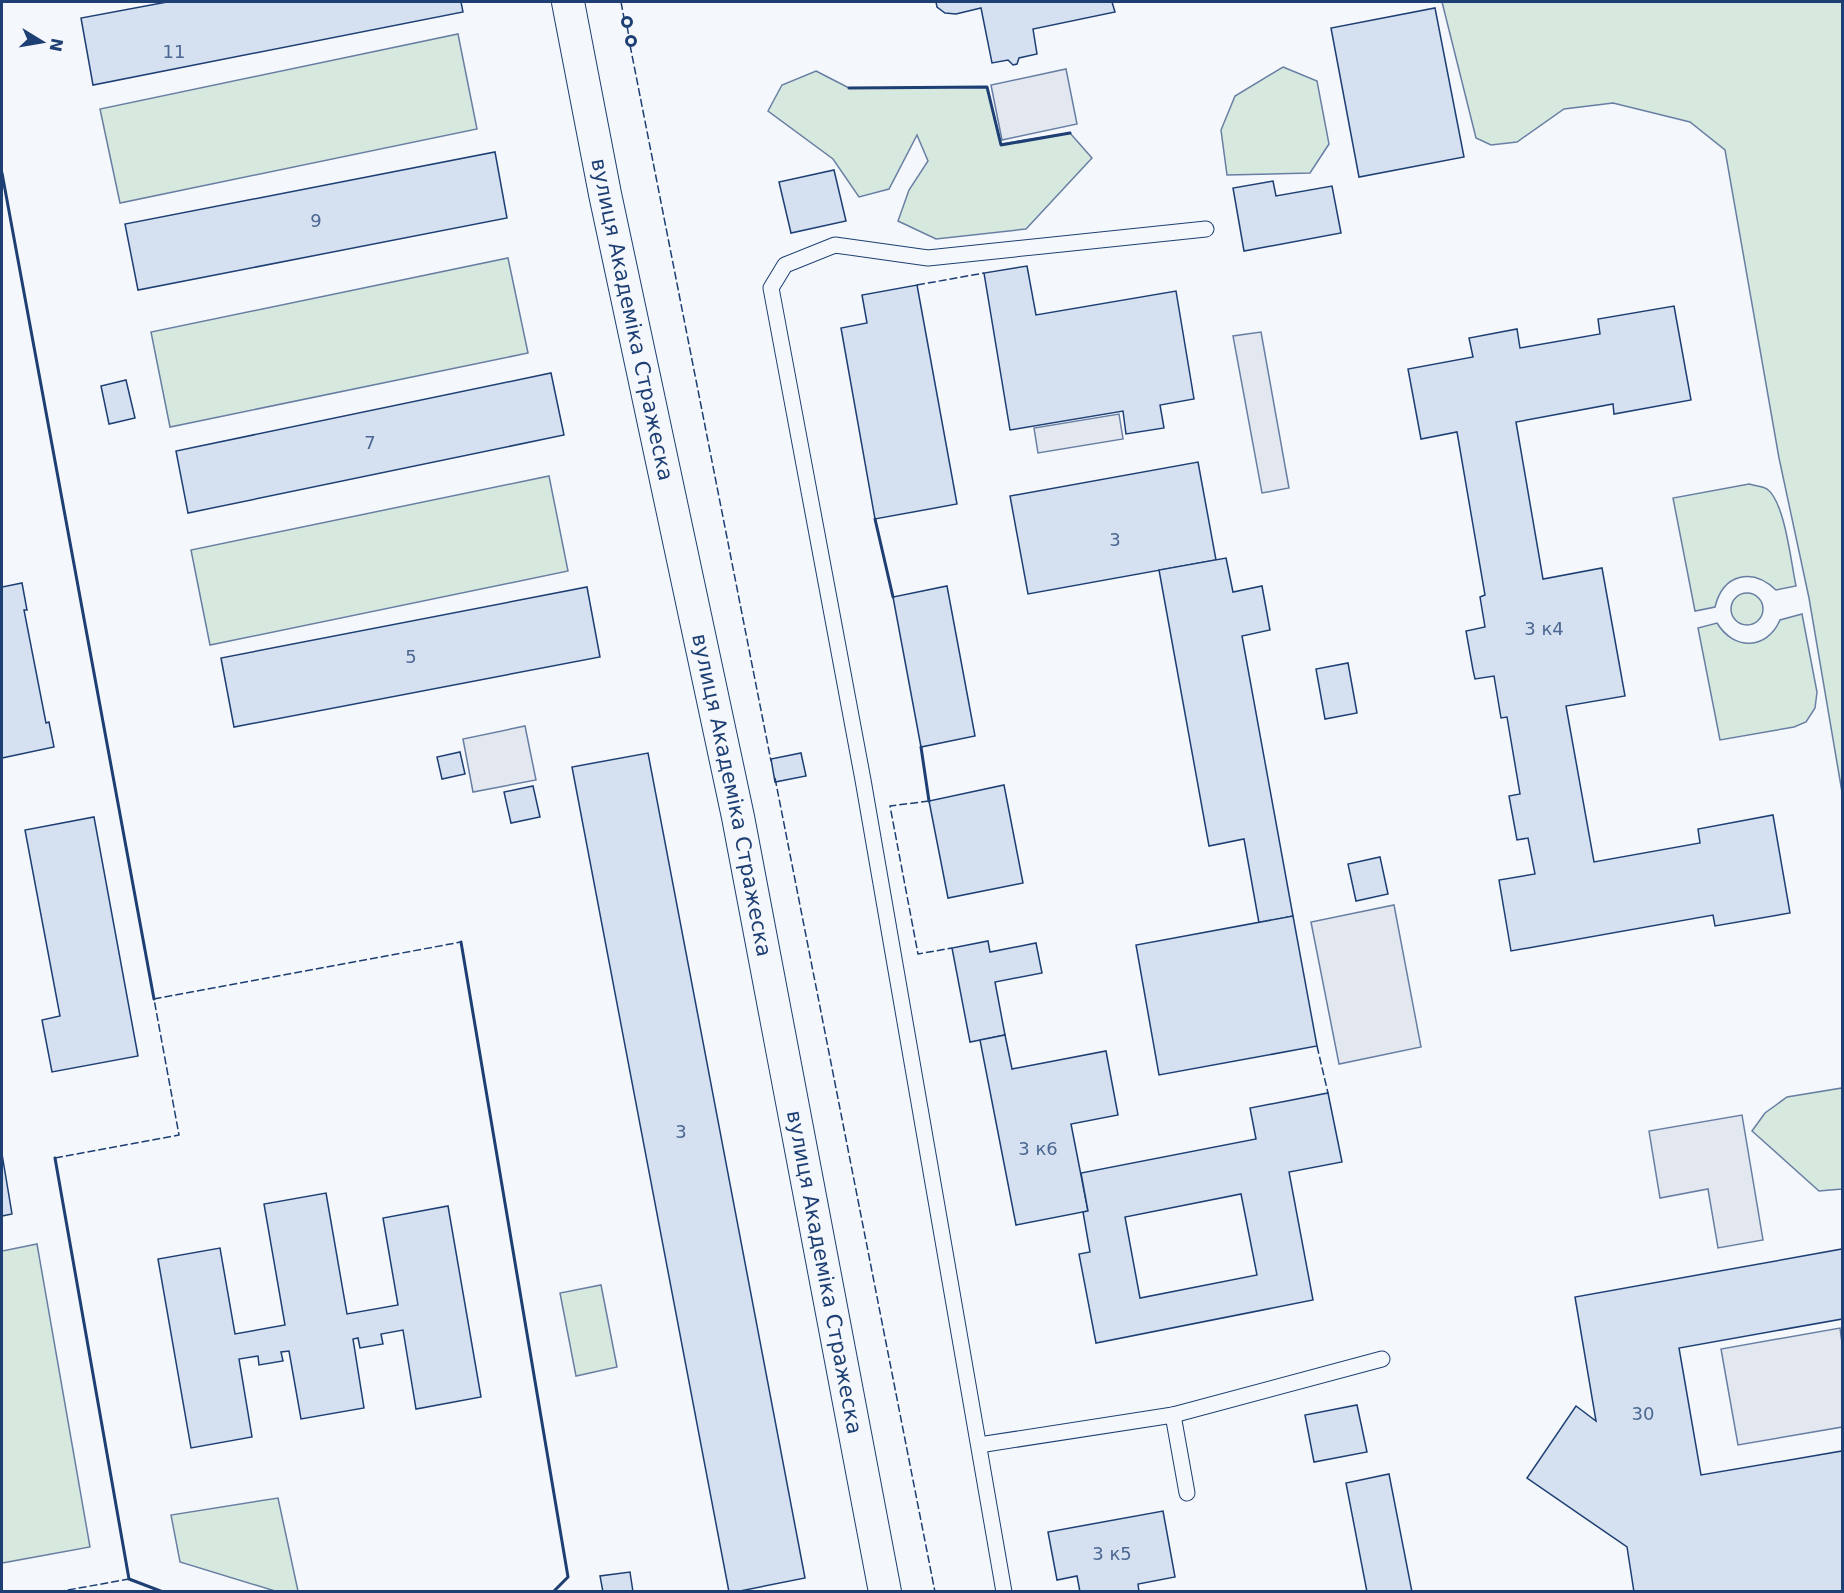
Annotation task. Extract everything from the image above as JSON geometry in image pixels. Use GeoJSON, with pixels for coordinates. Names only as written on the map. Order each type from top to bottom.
{"type":"FeatureCollection","features":[{"type":"Feature","properties":{"kind":"street","name":"вулиця Академіка Стражеска"},"geometry":{"type":"LineString","coordinates":[[568,2],[607,202],[738,817],[885,1592]]}},
{"type":"Feature","properties":{"kind":"lane"},"geometry":{"type":"LineString","coordinates":[[1004,1592],[863,780],[771,288],[785,266],[836,245],[928,258],[1206,229]]}},
{"type":"Feature","properties":{"kind":"lane"},"geometry":{"type":"LineString","coordinates":[[979,1445],[1173,1415],[1382,1359]]}},
{"type":"Feature","properties":{"kind":"lane"},"geometry":{"type":"LineString","coordinates":[[1173,1415],[1188,1493]]}},
{"type":"Feature","properties":{"kind":"shaded area"},"geometry":{"type":"Polygon","coordinates":[[[1442,2],[1842,2],[1842,792],[1809,598],[1779,458],[1725,150],[1690,122],[1613,103],[1564,109],[1517,142],[1491,145],[1476,138],[1442,2]]]}},
{"type":"Feature","properties":{"kind":"shaded area"},"geometry":{"type":"Polygon","coordinates":[[[458,34],[477,129],[120,203],[100,109],[458,34]]]}},
{"type":"Feature","properties":{"kind":"shaded area"},"geometry":{"type":"Polygon","coordinates":[[[1283,67],[1317,81],[1329,144],[1310,173],[1227,175],[1221,130],[1235,96],[1283,67]]]}},
{"type":"Feature","properties":{"kind":"shaded area"},"geometry":{"type":"Polygon","coordinates":[[[1066,69],[1077,124],[1002,140],[991,85],[1066,69]]]}},
{"type":"Feature","properties":{"kind":"shaded area"},"geometry":{"type":"Polygon","coordinates":[[[816,71],[849,88],[987,87],[1001,144],[1070,133],[1092,158],[1026,229],[936,239],[898,221],[909,190],[928,161],[917,135],[889,189],[859,197],[833,159],[768,111],[782,85],[816,71]]]}},
{"type":"Feature","properties":{"kind":"shaded area"},"geometry":{"type":"Polygon","coordinates":[[[508,258],[528,353],[170,427],[151,332],[508,258]]]}},
{"type":"Feature","properties":{"kind":"shaded area"},"geometry":{"type":"Polygon","coordinates":[[[1261,332],[1289,488],[1262,493],[1233,336],[1261,332]]]}},
{"type":"Feature","properties":{"kind":"shaded area"},"geometry":{"type":"Polygon","coordinates":[[[1119,414],[1123,439],[1038,453],[1034,428],[1119,414]]]}},
{"type":"Feature","properties":{"kind":"shaded area"},"geometry":{"type":"Polygon","coordinates":[[[549,476],[568,571],[210,645],[191,550],[549,476]]]}},
{"type":"Feature","properties":{"kind":"shaded area"},"geometry":{"type":"Polygon","coordinates":[[[1749,484],[1767,489],[1778,506],[1783,519],[1796,586],[1776,590],[1757,578],[1740,577],[1725,587],[1715,607],[1695,611],[1673,498],[1749,484]]]}},
{"type":"Feature","properties":{"kind":"shaded area"},"geometry":{"type":"Polygon","coordinates":[[[1747,593],[1758,598],[1763,609],[1758,620],[1747,625],[1736,620],[1731,609],[1736,598],[1747,593]]]}},
{"type":"Feature","properties":{"kind":"shaded area"},"geometry":{"type":"Polygon","coordinates":[[[1802,614],[1817,692],[1815,708],[1806,722],[1794,727],[1720,740],[1698,628],[1717,623],[1732,639],[1750,643],[1759,642],[1774,630],[1780,620],[1802,614]]]}},
{"type":"Feature","properties":{"kind":"shaded area"},"geometry":{"type":"Polygon","coordinates":[[[525,726],[536,780],[473,792],[463,739],[525,726]]]}},
{"type":"Feature","properties":{"kind":"shaded area"},"geometry":{"type":"Polygon","coordinates":[[[1394,905],[1421,1047],[1339,1064],[1311,922],[1394,905]]]}},
{"type":"Feature","properties":{"kind":"shaded area"},"geometry":{"type":"Polygon","coordinates":[[[1842,1088],[1842,1189],[1819,1191],[1752,1131],[1765,1113],[1787,1097],[1842,1088]]]}},
{"type":"Feature","properties":{"kind":"shaded area"},"geometry":{"type":"Polygon","coordinates":[[[1742,1115],[1763,1240],[1718,1248],[1708,1189],[1660,1198],[1649,1131],[1742,1115]]]}},
{"type":"Feature","properties":{"kind":"shaded area"},"geometry":{"type":"Polygon","coordinates":[[[37,1244],[90,1547],[2,1563],[2,1251],[37,1244]]]}},
{"type":"Feature","properties":{"kind":"shaded area"},"geometry":{"type":"Polygon","coordinates":[[[601,1285],[617,1367],[576,1376],[560,1293],[601,1285]]]}},
{"type":"Feature","properties":{"kind":"shaded area"},"geometry":{"type":"Polygon","coordinates":[[[1840,1328],[1842,1427],[1738,1445],[1721,1349],[1840,1328]]]}},
{"type":"Feature","properties":{"kind":"shaded area"},"geometry":{"type":"Polygon","coordinates":[[[278,1498],[298,1591],[275,1591],[180,1562],[171,1515],[278,1498]]]}},
{"type":"Feature","properties":{"kind":"building"},"geometry":{"type":"Polygon","coordinates":[[[167,2],[461,2],[463,12],[93,85],[81,18],[167,2]]]}},
{"type":"Feature","properties":{"kind":"building"},"geometry":{"type":"Polygon","coordinates":[[[936,2],[1112,2],[1115,12],[1033,29],[1037,54],[1019,58],[1017,64],[1013,65],[1008,60],[992,63],[981,8],[956,14],[945,13],[937,7],[936,2]]]}},
{"type":"Feature","properties":{"kind":"building"},"geometry":{"type":"Polygon","coordinates":[[[1435,8],[1464,157],[1359,177],[1331,28],[1435,8]]]}},
{"type":"Feature","properties":{"kind":"building"},"geometry":{"type":"Polygon","coordinates":[[[495,152],[507,218],[138,290],[125,224],[495,152]]]}},
{"type":"Feature","properties":{"kind":"building"},"geometry":{"type":"Polygon","coordinates":[[[834,170],[846,221],[791,233],[779,182],[834,170]]]}},
{"type":"Feature","properties":{"kind":"building"},"geometry":{"type":"Polygon","coordinates":[[[1273,181],[1276,196],[1332,186],[1341,233],[1244,251],[1233,188],[1273,181]]]}},
{"type":"Feature","properties":{"kind":"building"},"geometry":{"type":"Polygon","coordinates":[[[1027,266],[1036,315],[1176,291],[1194,399],[1160,405],[1164,428],[1126,434],[1123,411],[1010,430],[984,273],[1027,266]]]}},
{"type":"Feature","properties":{"kind":"building"},"geometry":{"type":"Polygon","coordinates":[[[917,285],[957,504],[875,519],[841,328],[867,323],[862,295],[917,285]]]}},
{"type":"Feature","properties":{"kind":"building"},"geometry":{"type":"Polygon","coordinates":[[[1674,306],[1691,400],[1614,414],[1613,404],[1516,422],[1543,579],[1602,568],[1625,696],[1566,706],[1594,862],[1700,843],[1698,829],[1773,815],[1790,913],[1715,926],[1713,915],[1511,951],[1499,880],[1535,874],[1528,838],[1517,840],[1509,796],[1520,794],[1507,717],[1501,718],[1494,676],[1475,679],[1466,631],[1485,627],[1480,597],[1485,595],[1457,432],[1421,439],[1408,369],[1473,357],[1469,338],[1517,329],[1520,348],[1600,334],[1598,319],[1674,306]]]}},
{"type":"Feature","properties":{"kind":"building"},"geometry":{"type":"Polygon","coordinates":[[[551,373],[564,435],[188,513],[176,451],[551,373]]]}},
{"type":"Feature","properties":{"kind":"building"},"geometry":{"type":"Polygon","coordinates":[[[126,380],[135,418],[109,424],[101,386],[126,380]]]}},
{"type":"Feature","properties":{"kind":"building"},"geometry":{"type":"Polygon","coordinates":[[[1198,462],[1216,560],[1028,594],[1010,496],[1198,462]]]}},
{"type":"Feature","properties":{"kind":"building"},"geometry":{"type":"Polygon","coordinates":[[[1226,558],[1233,592],[1262,586],[1270,630],[1242,636],[1293,916],[1259,923],[1244,839],[1209,846],[1159,570],[1226,558]]]}},
{"type":"Feature","properties":{"kind":"building"},"geometry":{"type":"Polygon","coordinates":[[[22,583],[27,610],[24,610],[46,723],[49,722],[54,747],[2,758],[2,587],[22,583]]]}},
{"type":"Feature","properties":{"kind":"building"},"geometry":{"type":"Polygon","coordinates":[[[947,586],[975,736],[921,747],[893,597],[947,586]]]}},
{"type":"Feature","properties":{"kind":"building"},"geometry":{"type":"Polygon","coordinates":[[[587,587],[600,657],[234,727],[221,658],[587,587]]]}},
{"type":"Feature","properties":{"kind":"building"},"geometry":{"type":"Polygon","coordinates":[[[1348,663],[1357,713],[1325,719],[1316,669],[1348,663]]]}},
{"type":"Feature","properties":{"kind":"building"},"geometry":{"type":"Polygon","coordinates":[[[460,752],[465,774],[442,779],[437,757],[460,752]]]}},
{"type":"Feature","properties":{"kind":"building"},"geometry":{"type":"Polygon","coordinates":[[[648,753],[805,1578],[735,1592],[729,1592],[572,767],[648,753]]]}},
{"type":"Feature","properties":{"kind":"building"},"geometry":{"type":"Polygon","coordinates":[[[801,753],[806,776],[775,782],[771,759],[801,753]]]}},
{"type":"Feature","properties":{"kind":"building"},"geometry":{"type":"Polygon","coordinates":[[[1004,785],[1023,883],[948,898],[929,801],[1004,785]]]}},
{"type":"Feature","properties":{"kind":"building"},"geometry":{"type":"Polygon","coordinates":[[[533,786],[540,817],[511,823],[504,792],[533,786]]]}},
{"type":"Feature","properties":{"kind":"building"},"geometry":{"type":"Polygon","coordinates":[[[94,817],[138,1056],[52,1072],[42,1020],[60,1016],[25,830],[94,817]]]}},
{"type":"Feature","properties":{"kind":"building"},"geometry":{"type":"Polygon","coordinates":[[[1380,857],[1388,894],[1356,901],[1348,864],[1380,857]]]}},
{"type":"Feature","properties":{"kind":"building"},"geometry":{"type":"Polygon","coordinates":[[[1293,916],[1317,1046],[1159,1075],[1136,945],[1293,916]]]}},
{"type":"Feature","properties":{"kind":"building"},"geometry":{"type":"Polygon","coordinates":[[[988,941],[990,952],[1036,943],[1042,973],[995,982],[1005,1035],[970,1042],[952,948],[988,941]]]}},
{"type":"Feature","properties":{"kind":"building"},"geometry":{"type":"Polygon","coordinates":[[[1005,1035],[1012,1069],[1106,1051],[1118,1115],[1071,1124],[1088,1211],[1016,1225],[980,1040],[1005,1035]]]}},
{"type":"Feature","properties":{"kind":"building"},"geometry":{"type":"Polygon","coordinates":[[[1328,1093],[1342,1162],[1289,1172],[1313,1300],[1096,1343],[1079,1254],[1090,1252],[1083,1212],[1088,1211],[1081,1173],[1256,1139],[1250,1108],[1328,1093]],[[1241,1194],[1125,1217],[1140,1298],[1257,1275],[1241,1194]]]}},
{"type":"Feature","properties":{"kind":"building"},"geometry":{"type":"Polygon","coordinates":[[[2,1154],[12,1214],[2,1216],[2,1154]]]}},
{"type":"Feature","properties":{"kind":"building"},"geometry":{"type":"Polygon","coordinates":[[[326,1193],[347,1314],[398,1305],[383,1218],[448,1206],[481,1397],[416,1409],[403,1330],[381,1334],[383,1344],[360,1348],[358,1338],[353,1339],[364,1408],[301,1419],[289,1351],[281,1352],[283,1361],[259,1365],[258,1356],[239,1359],[252,1437],[191,1448],[158,1259],[220,1248],[235,1334],[285,1325],[264,1204],[326,1193]]]}},
{"type":"Feature","properties":{"kind":"building"},"geometry":{"type":"Polygon","coordinates":[[[1842,1249],[1842,1319],[1679,1348],[1701,1475],[1842,1451],[1842,1592],[1634,1592],[1627,1547],[1527,1478],[1576,1406],[1596,1421],[1575,1297],[1842,1249]]]}},
{"type":"Feature","properties":{"kind":"building"},"geometry":{"type":"Polygon","coordinates":[[[1357,1405],[1367,1452],[1314,1462],[1305,1415],[1357,1405]]]}},
{"type":"Feature","properties":{"kind":"building"},"geometry":{"type":"Polygon","coordinates":[[[1389,1474],[1412,1592],[1367,1592],[1346,1483],[1389,1474]]]}},
{"type":"Feature","properties":{"kind":"building"},"geometry":{"type":"Polygon","coordinates":[[[1163,1511],[1175,1577],[1138,1584],[1139,1592],[1080,1592],[1077,1576],[1057,1580],[1048,1532],[1163,1511]]]}},
{"type":"Feature","properties":{"kind":"building"},"geometry":{"type":"Polygon","coordinates":[[[630,1572],[633,1592],[603,1592],[600,1576],[630,1572]]]}},
{"type":"Feature","properties":{"kind":"fence"},"geometry":{"type":"LineString","coordinates":[[621,2],[624,18]]}},
{"type":"Feature","properties":{"kind":"fence"},"geometry":{"type":"LineString","coordinates":[[627,26],[629,37]]}},
{"type":"Feature","properties":{"kind":"fence"},"geometry":{"type":"LineString","coordinates":[[630,45],[771,761]]}},
{"type":"Feature","properties":{"kind":"fence"},"geometry":{"type":"LineString","coordinates":[[917,285],[984,273]]}},
{"type":"Feature","properties":{"kind":"fence"},"geometry":{"type":"LineString","coordinates":[[775,778],[935,1592]]}},
{"type":"Feature","properties":{"kind":"fence"},"geometry":{"type":"LineString","coordinates":[[929,801],[890,806],[918,954],[952,948]]}},
{"type":"Feature","properties":{"kind":"fence"},"geometry":{"type":"LineString","coordinates":[[55,1158],[179,1135],[154,999],[461,942]]}},
{"type":"Feature","properties":{"kind":"fence"},"geometry":{"type":"LineString","coordinates":[[1317,1046],[1328,1093]]}},
{"type":"Feature","properties":{"kind":"fence"},"geometry":{"type":"LineString","coordinates":[[57,1592],[129,1579]]}},
{"type":"Feature","properties":{"kind":"wall"},"geometry":{"type":"LineString","coordinates":[[627,18],[631,22],[627,26],[623,22],[627,18]]}},
{"type":"Feature","properties":{"kind":"wall"},"geometry":{"type":"LineString","coordinates":[[631,37],[635,41],[631,45],[627,41],[631,37]]}},
{"type":"Feature","properties":{"kind":"wall"},"geometry":{"type":"LineString","coordinates":[[849,88],[987,87],[1001,145],[1070,133]]}},
{"type":"Feature","properties":{"kind":"wall"},"geometry":{"type":"LineString","coordinates":[[2,173],[154,999]]}},
{"type":"Feature","properties":{"kind":"wall"},"geometry":{"type":"LineString","coordinates":[[875,519],[893,597]]}},
{"type":"Feature","properties":{"kind":"wall"},"geometry":{"type":"LineString","coordinates":[[921,747],[929,801]]}},
{"type":"Feature","properties":{"kind":"wall"},"geometry":{"type":"LineString","coordinates":[[461,942],[568,1577],[553,1592]]}},
{"type":"Feature","properties":{"kind":"wall"},"geometry":{"type":"LineString","coordinates":[[55,1158],[129,1579],[163,1592]]}}]}
